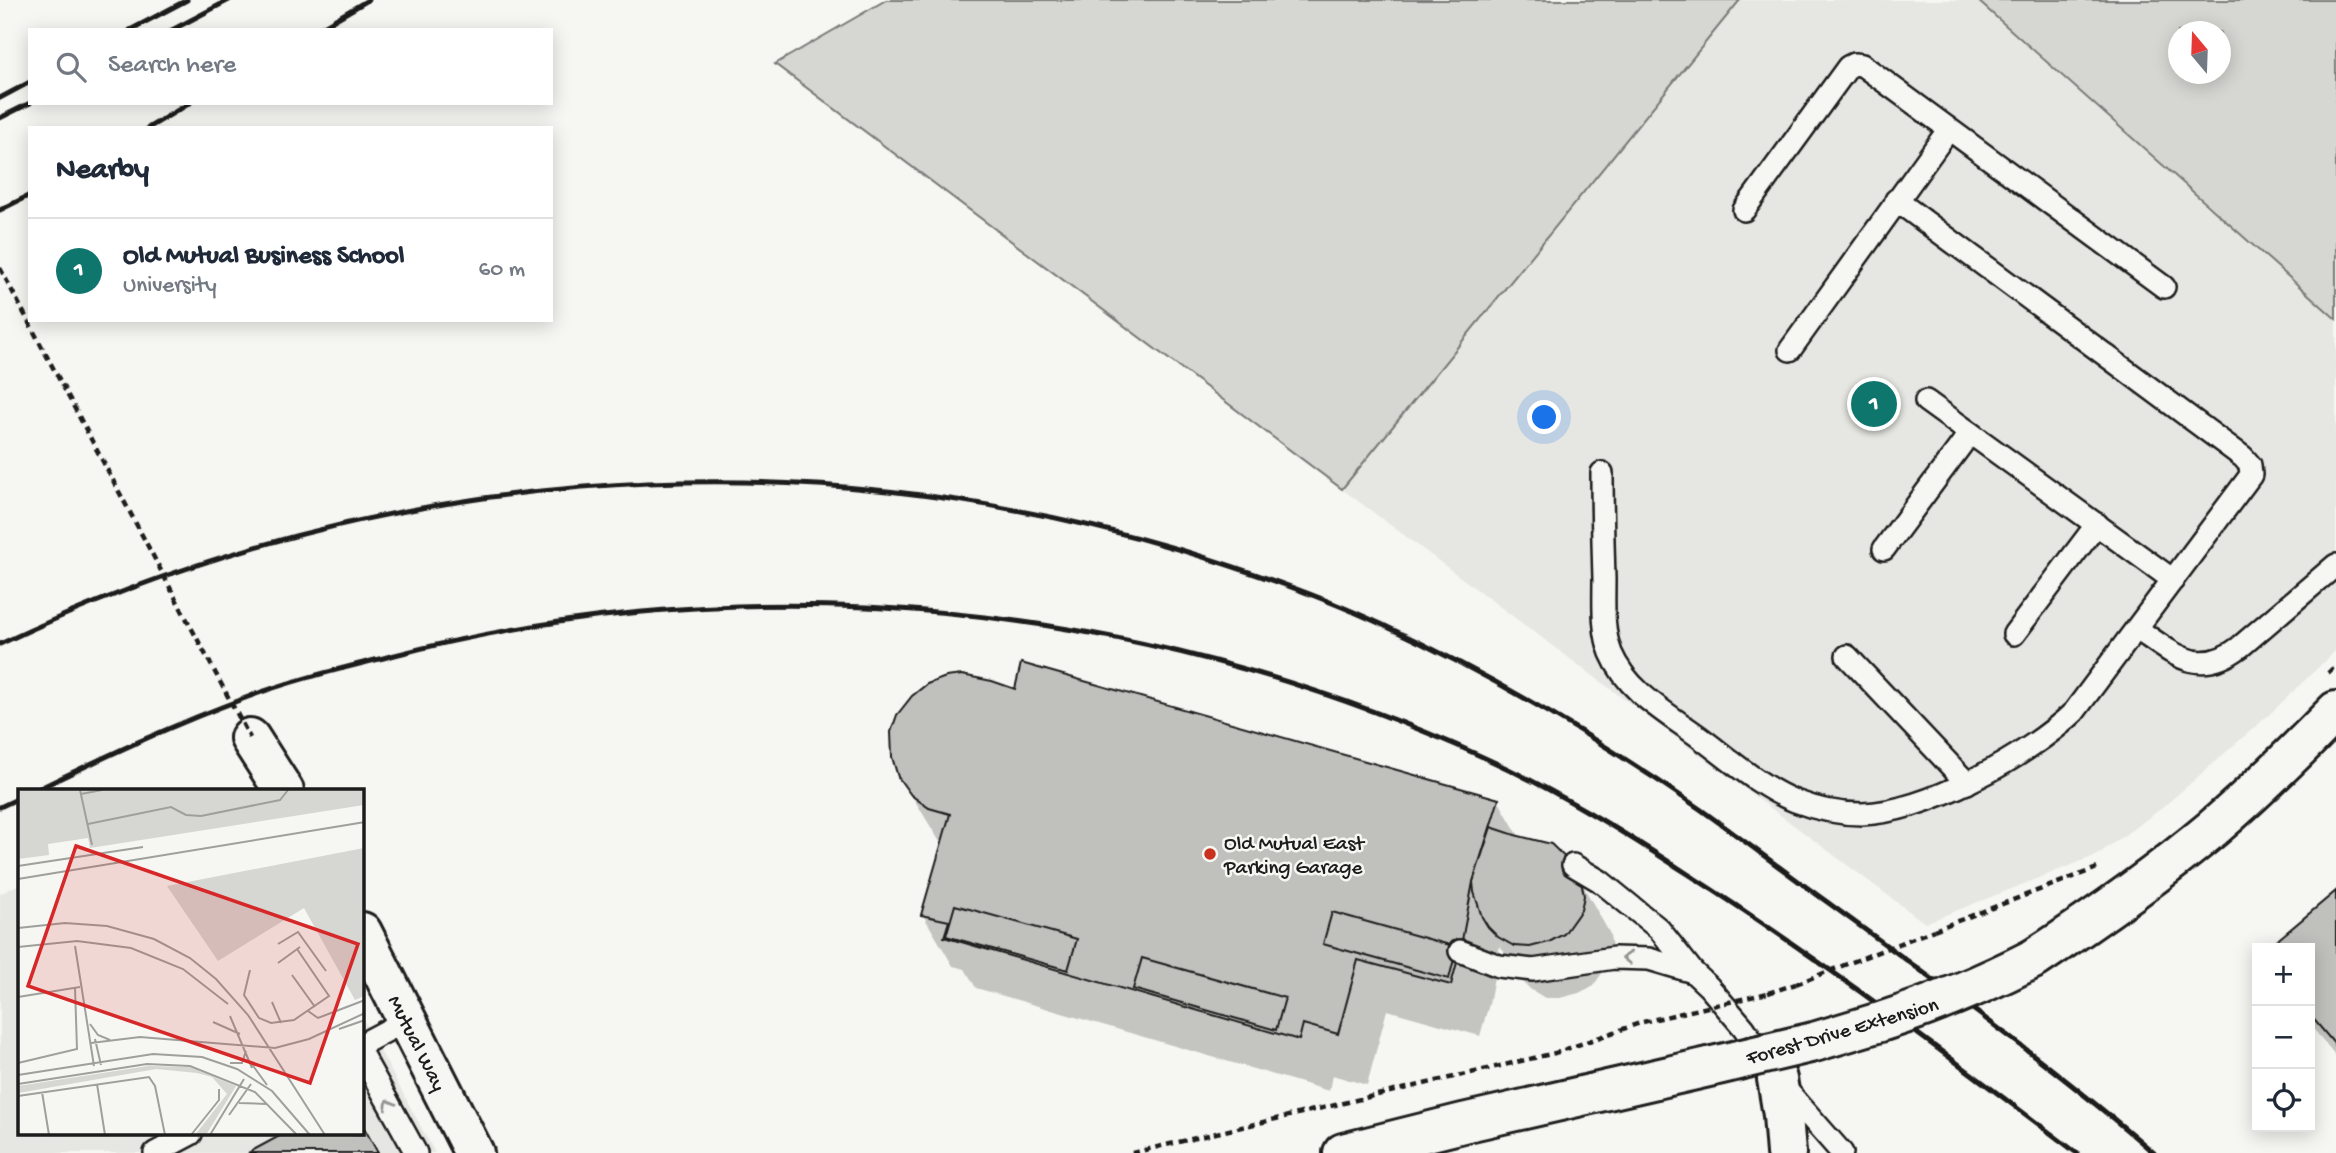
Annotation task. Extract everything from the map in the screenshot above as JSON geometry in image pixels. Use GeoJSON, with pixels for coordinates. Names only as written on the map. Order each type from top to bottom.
{"type":"FeatureCollection","features":[{"type":"Feature","properties":{"kind":"street","name":"Forest Drive Extension"},"geometry":{"type":"LineString","coordinates":[[1343,1153],[1814,1042],[1880,1023],[1986,983],[2035,958],[2143,884],[2213,828],[2336,711]]}},
{"type":"Feature","properties":{"kind":"street","name":"Forest Drive Extension"},"geometry":{"type":"LineString","coordinates":[[2278,769],[2336,730]]}},
{"type":"Feature","properties":{"kind":"street"},"geometry":{"type":"LineString","coordinates":[[250,738],[284,789]]}},
{"type":"Feature","properties":{"kind":"street","name":"Mutual Way"},"geometry":{"type":"LineString","coordinates":[[364,936],[474,1153]]}},
{"type":"Feature","properties":{"kind":"street"},"geometry":{"type":"LineString","coordinates":[[1777,1079],[1784,1122],[1796,1152]]}},
{"type":"Feature","properties":{"kind":"lane"},"geometry":{"type":"LineString","coordinates":[[1744,210],[1848,68],[1854,64],[1862,65],[2164,287]]}},
{"type":"Feature","properties":{"kind":"lane"},"geometry":{"type":"LineString","coordinates":[[1790,351],[1949,129]]}},
{"type":"Feature","properties":{"kind":"lane"},"geometry":{"type":"LineString","coordinates":[[1602,473],[1604,624],[1609,649],[1619,670],[1638,692],[1760,781],[1793,801],[1828,811],[1862,814],[1896,810],[1967,783],[2028,750],[2054,731],[2074,712],[2251,475],[2250,465],[2243,457],[1896,200]]}},
{"type":"Feature","properties":{"kind":"lane"},"geometry":{"type":"LineString","coordinates":[[1926,401],[2173,580]]}},
{"type":"Feature","properties":{"kind":"lane"},"geometry":{"type":"LineString","coordinates":[[1884,550],[1970,433]]}},
{"type":"Feature","properties":{"kind":"lane"},"geometry":{"type":"LineString","coordinates":[[2014,634],[2097,524]]}},
{"type":"Feature","properties":{"kind":"lane"},"geometry":{"type":"LineString","coordinates":[[2137,629],[2183,660],[2212,662],[2227,657],[2240,648],[2336,565]]}},
{"type":"Feature","properties":{"kind":"lane"},"geometry":{"type":"LineString","coordinates":[[1847,656],[1967,783]]}},
{"type":"Feature","properties":{"kind":"lane"},"geometry":{"type":"LineString","coordinates":[[1573,865],[1600,881],[1659,929],[1693,972],[1744,1028],[1777,1079],[1842,1153]]}},
{"type":"Feature","properties":{"kind":"lane"},"geometry":{"type":"LineString","coordinates":[[1460,951],[1499,966],[1534,970],[1614,958],[1649,959],[1693,972]]}},
{"type":"Feature","properties":{"kind":"lane"},"geometry":{"type":"LineString","coordinates":[[364,1043],[407,1020]]}},
{"type":"Feature","properties":{"kind":"lane"},"geometry":{"type":"LineString","coordinates":[[364,1059],[416,1153]]}},
{"type":"Feature","properties":{"kind":"lane"},"geometry":{"type":"LineString","coordinates":[[155,1153],[187,1136]]}},
{"type":"Feature","properties":{"kind":"path"},"geometry":{"type":"LineString","coordinates":[[0,268],[28,321]]}},
{"type":"Feature","properties":{"kind":"path"},"geometry":{"type":"LineString","coordinates":[[29,322],[250,738]]}},
{"type":"Feature","properties":{"kind":"path"},"geometry":{"type":"LineString","coordinates":[[2327,675],[2336,665]]}},
{"type":"Feature","properties":{"kind":"path"},"geometry":{"type":"LineString","coordinates":[[1132,1153],[1555,1053],[1643,1022],[1768,993],[2100,867]]}},
{"type":"Feature","properties":{"kind":"shaded area"},"geometry":{"type":"Polygon","coordinates":[[[886,0],[1740,0],[1342,489],[775,64],[886,0]]]}},
{"type":"Feature","properties":{"kind":"shaded area"},"geometry":{"type":"Polygon","coordinates":[[[1740,0],[1977,0],[2336,319],[2336,650],[2272,712],[2162,808],[2097,855],[1925,923],[1342,489],[1740,0]]]}},
{"type":"Feature","properties":{"kind":"shaded area"},"geometry":{"type":"Polygon","coordinates":[[[1977,0],[2336,0],[2336,319],[1977,0]]]}},
{"type":"Feature","properties":{"kind":"shaded area"},"geometry":{"type":"Polygon","coordinates":[[[18,885],[18,1136],[364,1136],[364,1021],[435,1153],[0,1153],[0,894],[18,885]]]}},
{"type":"Feature","properties":{"kind":"building","name":"Old Mutual East Parking Garage"},"geometry":{"type":"Polygon","coordinates":[[[1021,663],[1499,799],[1473,882],[1451,985],[1358,960],[1338,1034],[1303,1024],[1299,1040],[944,937],[949,921],[921,915],[950,814],[929,808],[911,795],[898,777],[892,757],[891,732],[897,715],[912,696],[927,684],[962,675],[1015,689],[1021,663]]]}},
{"type":"Feature","properties":{"kind":"building"},"geometry":{"type":"Polygon","coordinates":[[[1491,827],[1551,844],[1573,865],[1581,880],[1584,896],[1581,910],[1564,934],[1549,942],[1530,947],[1514,946],[1498,937],[1488,927],[1482,917],[1473,882],[1491,827]]]}},
{"type":"Feature","properties":{"kind":"building"},"geometry":{"type":"Polygon","coordinates":[[[2336,891],[2336,1046],[2315,1021],[2315,943],[2274,943],[2336,891]]]}},
{"type":"Feature","properties":{"kind":"building"},"geometry":{"type":"Polygon","coordinates":[[[955,905],[1077,939],[1068,970],[946,936],[955,905]]]}},
{"type":"Feature","properties":{"kind":"building"},"geometry":{"type":"Polygon","coordinates":[[[1332,912],[1457,947],[1449,979],[1323,944],[1332,912]]]}},
{"type":"Feature","properties":{"kind":"building"},"geometry":{"type":"Polygon","coordinates":[[[1142,958],[1285,998],[1276,1030],[1133,989],[1142,958]]]}},
{"type":"Feature","properties":{"kind":"building"},"geometry":{"type":"Polygon","coordinates":[[[364,1128],[378,1153],[248,1153],[279,1136],[364,1136],[364,1128]]]}},
{"type":"Feature","properties":{"kind":"railway"},"geometry":{"type":"LineString","coordinates":[[134,28],[187,0]]}},
{"type":"Feature","properties":{"kind":"railway"},"geometry":{"type":"LineString","coordinates":[[176,28],[229,0]]}},
{"type":"Feature","properties":{"kind":"railway"},"geometry":{"type":"LineString","coordinates":[[320,28],[368,0]]}},
{"type":"Feature","properties":{"kind":"railway"},"geometry":{"type":"LineString","coordinates":[[0,98],[28,83]]}},
{"type":"Feature","properties":{"kind":"railway"},"geometry":{"type":"LineString","coordinates":[[0,118],[28,104]]}},
{"type":"Feature","properties":{"kind":"railway"},"geometry":{"type":"LineString","coordinates":[[151,126],[187,105]]}},
{"type":"Feature","properties":{"kind":"railway"},"geometry":{"type":"LineString","coordinates":[[0,210],[28,196]]}},
{"type":"Feature","properties":{"kind":"railway"},"geometry":{"type":"LineString","coordinates":[[0,644],[141,585],[286,539],[433,506],[582,487],[732,482],[882,491],[1032,513],[1181,550],[1308,593],[1423,644],[1545,710],[1662,783],[1717,821],[1996,1027],[2154,1153]]}},
{"type":"Feature","properties":{"kind":"railway"},"geometry":{"type":"LineString","coordinates":[[38,789],[166,730],[265,691],[387,657],[525,627],[665,610],[805,605],[945,613],[1083,632],[1220,662],[1354,705],[1485,758],[1538,784],[1639,843],[1788,940],[2077,1153]]}},
{"type":"Feature","properties":{"kind":"railway"},"geometry":{"type":"LineString","coordinates":[[0,807],[18,798]]}},
{"type":"Feature","properties":{"kind":"place","name":"Old Mutual Business School"},"geometry":{"type":"Point","coordinates":[1874,404]}},
{"type":"Feature","properties":{"kind":"place","name":"Old Mutual East Parking Garage"},"geometry":{"type":"Point","coordinates":[1210,854]}}]}
